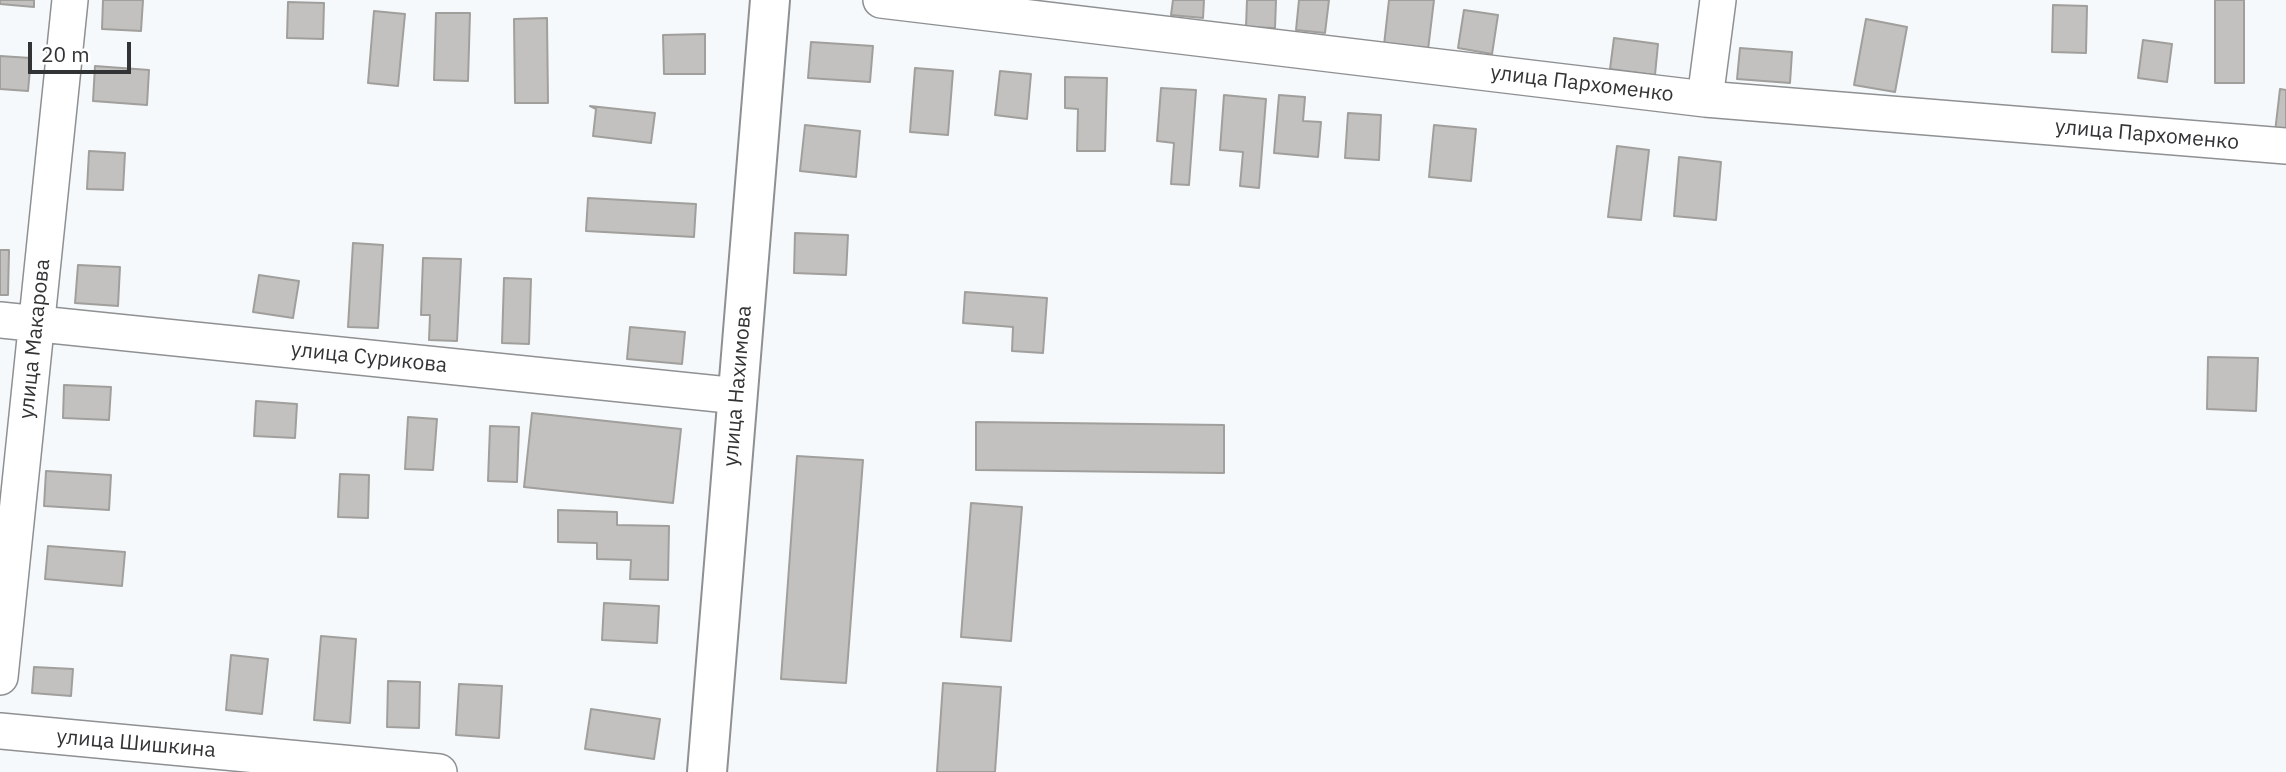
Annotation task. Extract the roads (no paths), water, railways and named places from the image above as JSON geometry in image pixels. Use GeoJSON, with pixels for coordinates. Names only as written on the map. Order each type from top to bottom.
{"type":"FeatureCollection","features":[{"type":"Feature","properties":{"kind":"street","name":"улица Макарова"},"geometry":{"type":"LineString","coordinates":[[0,677],[70,0]]}},
{"type":"Feature","properties":{"kind":"street","name":"улица Нахимова"},"geometry":{"type":"LineString","coordinates":[[707,772],[770,0]]}},
{"type":"Feature","properties":{"kind":"street","name":"улица Пархоменко"},"geometry":{"type":"LineString","coordinates":[[881,0],[1705,99],[2286,146]]}},
{"type":"Feature","properties":{"kind":"street"},"geometry":{"type":"LineString","coordinates":[[1705,99],[1718,0]]}},
{"type":"Feature","properties":{"kind":"street","name":"улица Сурикова"},"geometry":{"type":"LineString","coordinates":[[0,320],[738,396]]}},
{"type":"Feature","properties":{"kind":"street","name":"улица Шишкина"},"geometry":{"type":"LineString","coordinates":[[0,732],[439,772]]}}]}
